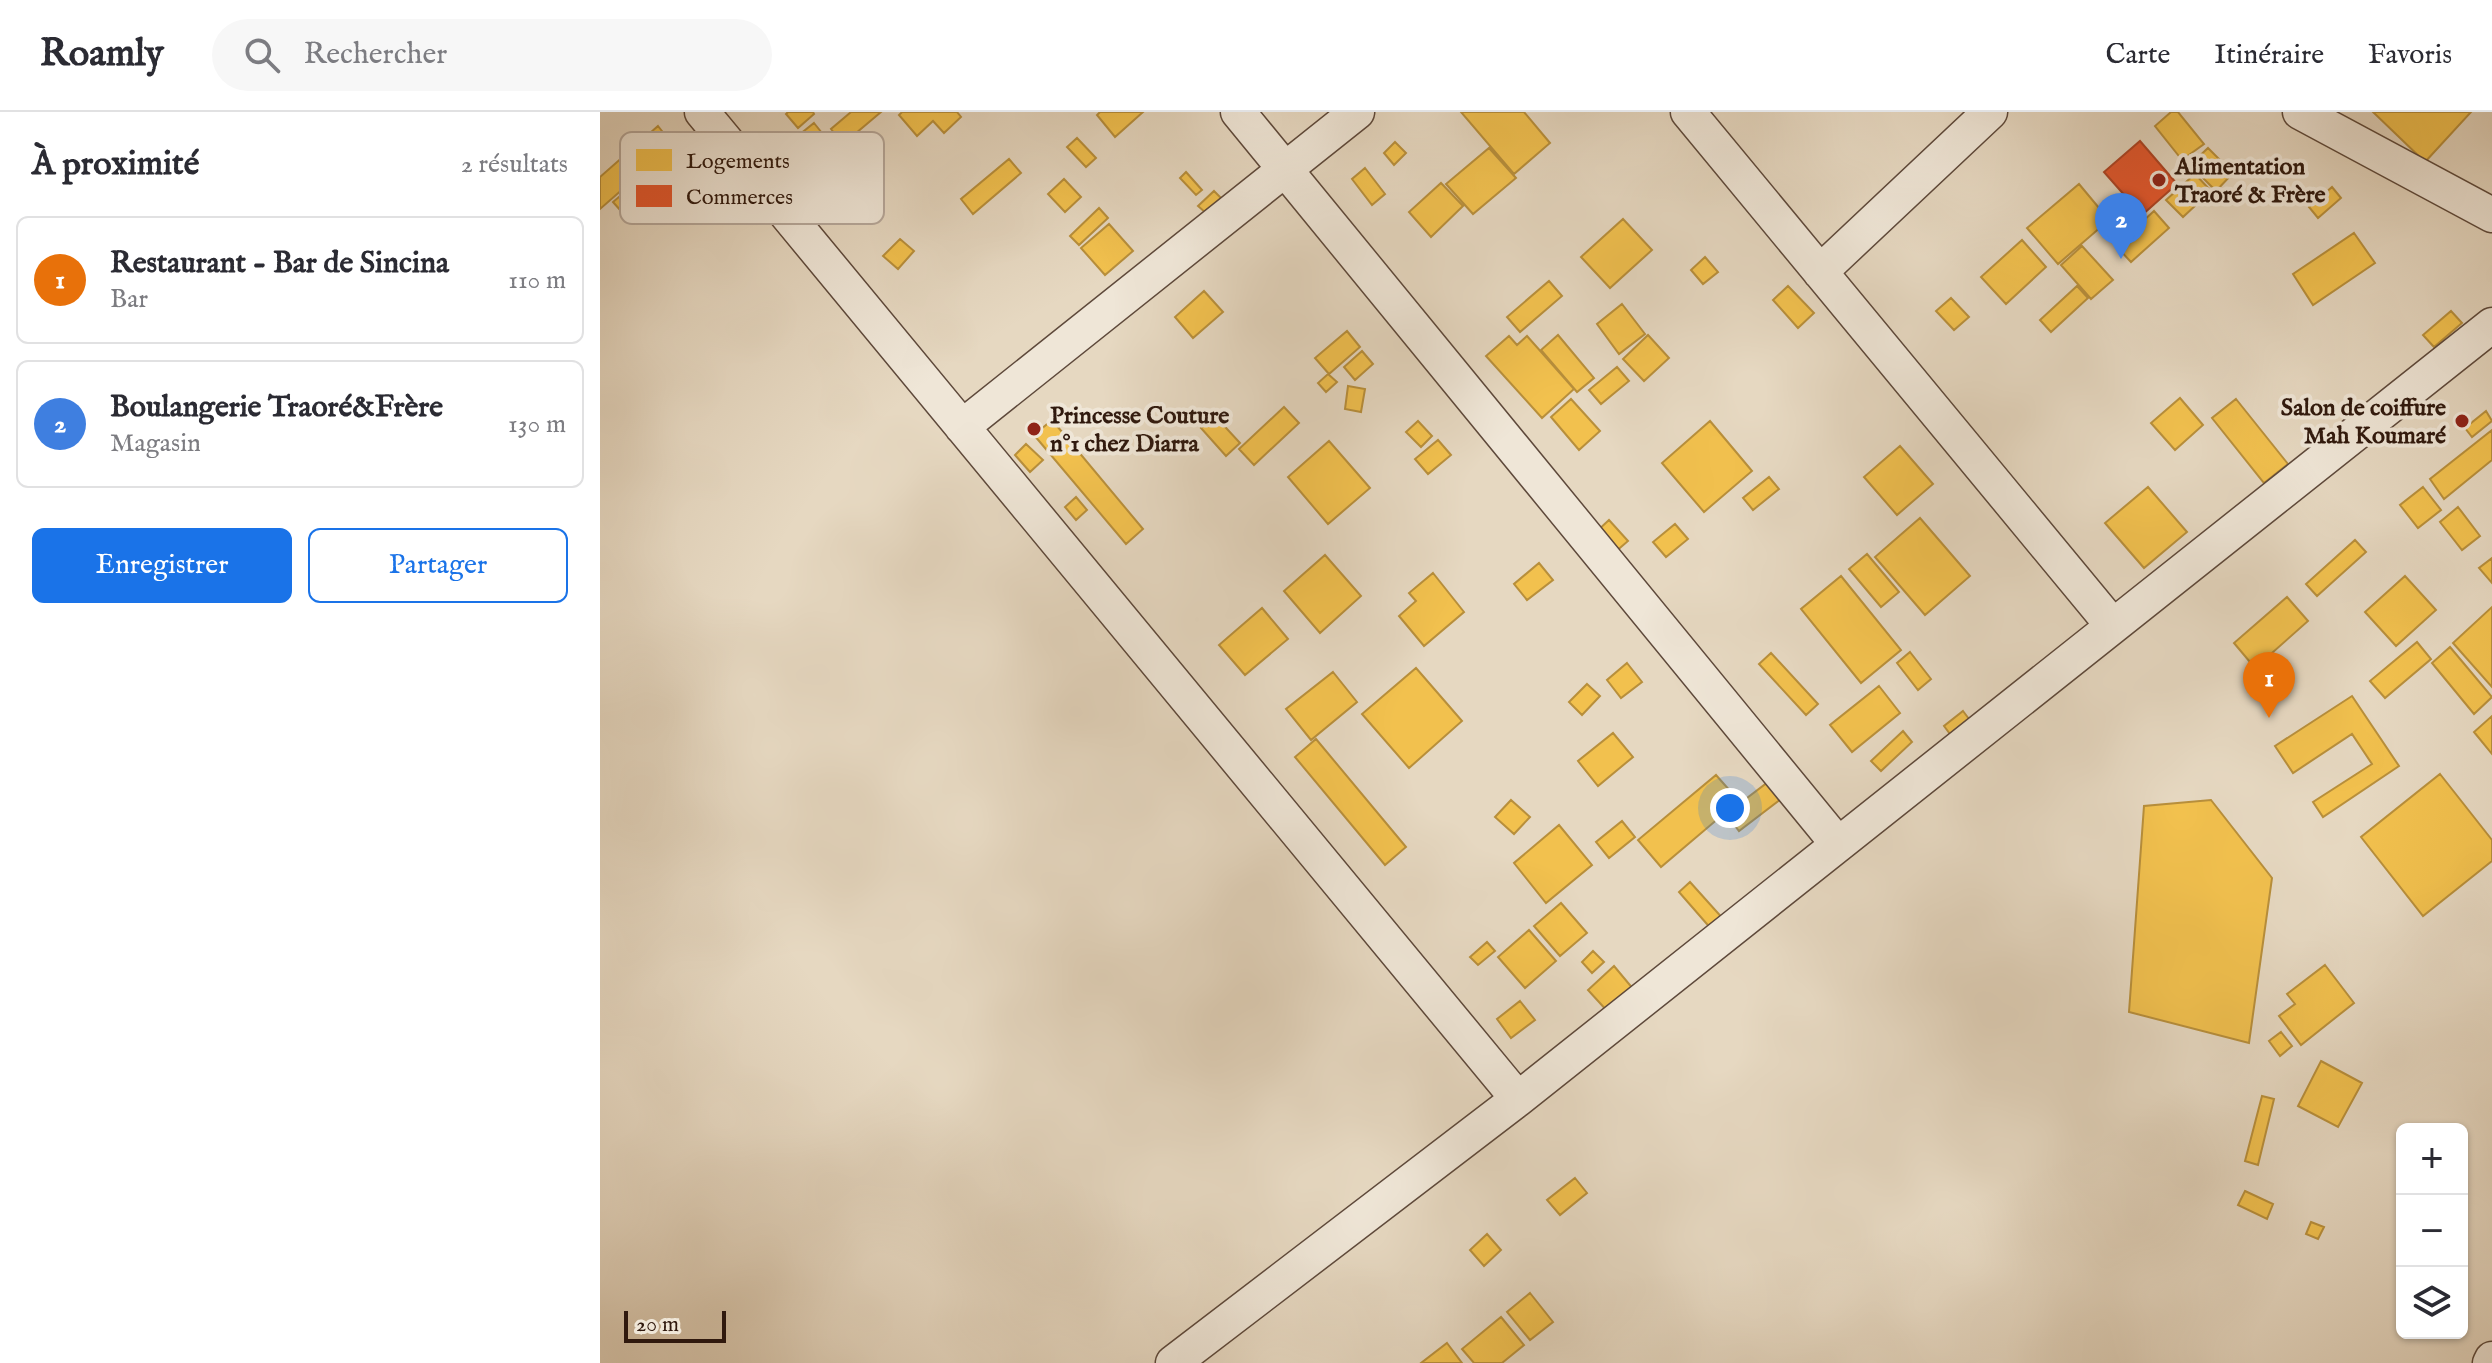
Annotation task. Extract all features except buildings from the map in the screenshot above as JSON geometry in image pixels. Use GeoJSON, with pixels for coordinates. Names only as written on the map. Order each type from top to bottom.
{"type":"FeatureCollection","features":[{"type":"Feature","properties":{"kind":"street"},"geometry":{"type":"LineString","coordinates":[[702,112],[719,132]]}},
{"type":"Feature","properties":{"kind":"street"},"geometry":{"type":"LineString","coordinates":[[1238,112],[1837,843]]}},
{"type":"Feature","properties":{"kind":"street"},"geometry":{"type":"LineString","coordinates":[[962,427],[1357,112]]}},
{"type":"Feature","properties":{"kind":"street"},"geometry":{"type":"LineString","coordinates":[[1688,112],[2113,626]]}},
{"type":"Feature","properties":{"kind":"street"},"geometry":{"type":"LineString","coordinates":[[1820,272],[1990,112]]}},
{"type":"Feature","properties":{"kind":"street"},"geometry":{"type":"LineString","coordinates":[[2300,112],[2492,215]]}},
{"type":"Feature","properties":{"kind":"street"},"geometry":{"type":"LineString","coordinates":[[794,224],[1518,1099]]}},
{"type":"Feature","properties":{"kind":"street"},"geometry":{"type":"LineString","coordinates":[[1173,1363],[1518,1099],[2492,325]]}},
{"type":"Feature","properties":{"kind":"place","name":"Alimentation Traoré & Frère"},"geometry":{"type":"Point","coordinates":[2159,180]}},
{"type":"Feature","properties":{"kind":"place","name":"Boulangerie Traoré&Frère"},"geometry":{"type":"Point","coordinates":[2121,259]}},
{"type":"Feature","properties":{"kind":"place","name":"Salon de coiffure Mah Koumaré"},"geometry":{"type":"Point","coordinates":[2462,421]}},
{"type":"Feature","properties":{"kind":"place","name":"Princesse Couture n°1 chez Diarra"},"geometry":{"type":"Point","coordinates":[1034,429]}},
{"type":"Feature","properties":{"kind":"place","name":"Restaurant - Bar de Sincina"},"geometry":{"type":"Point","coordinates":[2269,718]}}]}
